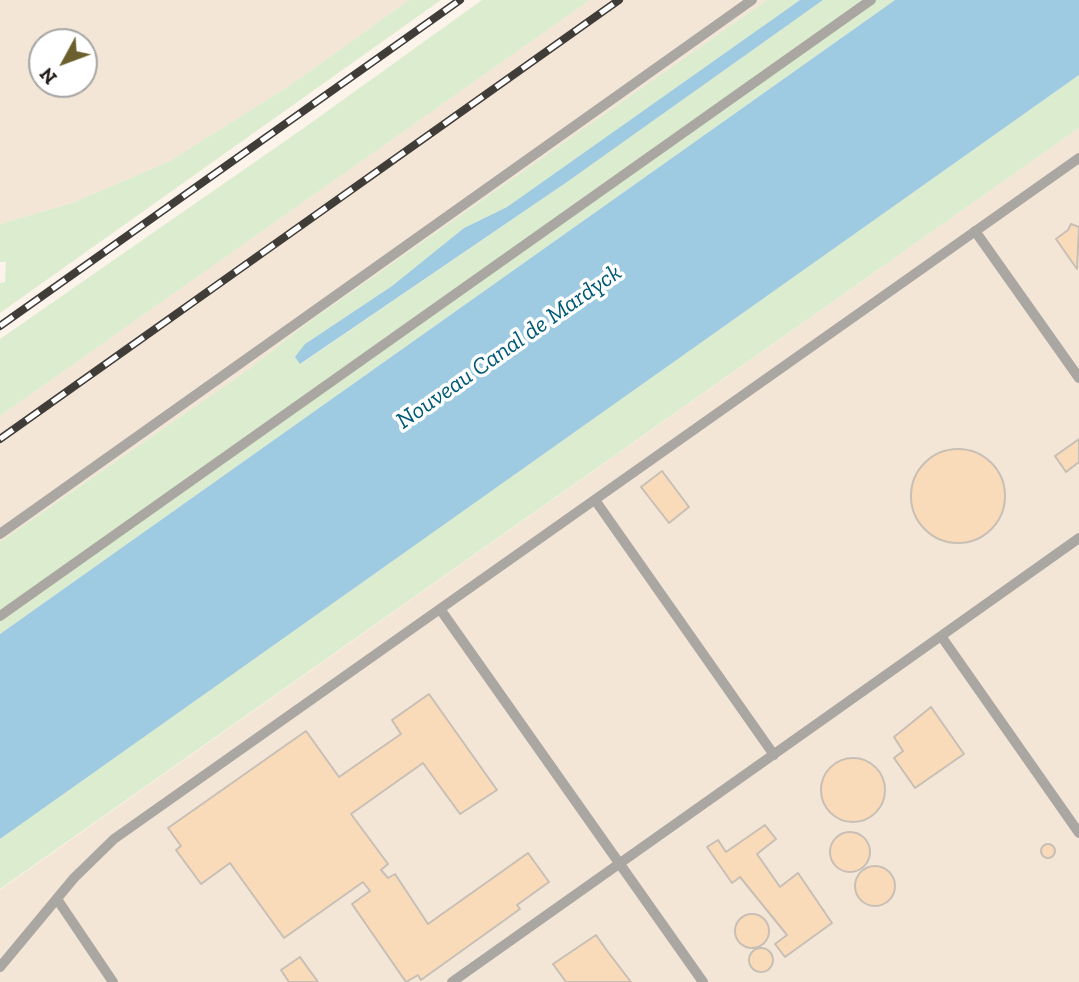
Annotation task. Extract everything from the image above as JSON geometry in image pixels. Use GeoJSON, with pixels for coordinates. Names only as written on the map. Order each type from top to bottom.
{"type":"FeatureCollection","features":[{"type":"Feature","properties":{"kind":"lane"},"geometry":{"type":"LineString","coordinates":[[0,534],[752,0]]}},
{"type":"Feature","properties":{"kind":"lane"},"geometry":{"type":"LineString","coordinates":[[0,616],[871,0]]}},
{"type":"Feature","properties":{"kind":"lane"},"geometry":{"type":"LineString","coordinates":[[0,967],[88,863],[114,839],[1079,158]]}},
{"type":"Feature","properties":{"kind":"lane"},"geometry":{"type":"LineString","coordinates":[[975,231],[1079,378]]}},
{"type":"Feature","properties":{"kind":"lane"},"geometry":{"type":"LineString","coordinates":[[595,500],[774,755]]}},
{"type":"Feature","properties":{"kind":"lane"},"geometry":{"type":"LineString","coordinates":[[452,982],[1079,538]]}},
{"type":"Feature","properties":{"kind":"lane"},"geometry":{"type":"LineString","coordinates":[[440,609],[703,982]]}},
{"type":"Feature","properties":{"kind":"lane"},"geometry":{"type":"LineString","coordinates":[[941,636],[1079,833]]}},
{"type":"Feature","properties":{"kind":"lane"},"geometry":{"type":"LineString","coordinates":[[57,899],[113,982]]}},
{"type":"Feature","properties":{"kind":"shaded area"},"geometry":{"type":"Polygon","coordinates":[[[0,0],[409,0],[292,84],[170,161],[72,203],[0,224],[0,0]]]}},
{"type":"Feature","properties":{"kind":"shaded area"},"geometry":{"type":"Polygon","coordinates":[[[590,0],[767,0],[306,324],[249,369],[0,542],[0,416],[590,0]]]}},
{"type":"Feature","properties":{"kind":"shaded area"},"geometry":{"type":"Polygon","coordinates":[[[1079,128],[1079,982],[0,982],[0,890],[1079,128]]]}},
{"type":"Feature","properties":{"kind":"green space"},"geometry":{"type":"Polygon","coordinates":[[[409,0],[441,0],[0,313],[0,283],[5,282],[6,262],[0,262],[0,224],[72,203],[170,161],[292,84],[409,0]]]}},
{"type":"Feature","properties":{"kind":"green space"},"geometry":{"type":"Polygon","coordinates":[[[482,0],[590,0],[0,416],[0,339],[301,130],[482,0]]]}},
{"type":"Feature","properties":{"kind":"green space"},"geometry":{"type":"Polygon","coordinates":[[[767,0],[800,0],[507,207],[464,228],[392,286],[305,344],[301,364],[567,182],[823,0],[895,0],[0,634],[0,542],[249,369],[306,324],[767,0]]]}},
{"type":"Feature","properties":{"kind":"green space"},"geometry":{"type":"Polygon","coordinates":[[[1079,75],[1079,128],[0,889],[0,839],[1079,75]]]}},
{"type":"Feature","properties":{"kind":"water"},"geometry":{"type":"Polygon","coordinates":[[[800,0],[823,0],[567,182],[300,364],[295,357],[305,344],[392,286],[464,228],[507,207],[800,0]]]}},
{"type":"Feature","properties":{"kind":"water","name":"Nouveau Canal de Mardyck"},"geometry":{"type":"Polygon","coordinates":[[[895,0],[1079,0],[1079,75],[0,839],[0,634],[895,0]]]}},
{"type":"Feature","properties":{"kind":"building"},"geometry":{"type":"Polygon","coordinates":[[[1071,224],[1079,227],[1077,269],[1056,239],[1068,230],[1071,224]]]}},
{"type":"Feature","properties":{"kind":"building"},"geometry":{"type":"Polygon","coordinates":[[[1079,439],[1079,462],[1066,472],[1055,456],[1079,439]]]}},
{"type":"Feature","properties":{"kind":"building"},"geometry":{"type":"Polygon","coordinates":[[[958,449],[976,453],[991,463],[1001,478],[1005,496],[1001,514],[991,529],[976,539],[958,543],[940,539],[925,529],[915,514],[911,496],[915,478],[925,463],[940,453],[958,449]]]}},
{"type":"Feature","properties":{"kind":"building"},"geometry":{"type":"Polygon","coordinates":[[[662,471],[689,507],[669,523],[641,487],[662,471]]]}},
{"type":"Feature","properties":{"kind":"building"},"geometry":{"type":"Polygon","coordinates":[[[429,694],[497,790],[460,814],[423,763],[351,814],[388,864],[381,870],[388,878],[395,874],[428,924],[528,853],[549,882],[517,905],[520,909],[421,980],[418,975],[406,982],[352,904],[370,891],[363,882],[284,938],[230,863],[201,884],[176,850],[181,846],[168,828],[306,731],[339,777],[401,734],[392,720],[429,694]]]}},
{"type":"Feature","properties":{"kind":"building"},"geometry":{"type":"Polygon","coordinates":[[[931,707],[964,754],[915,788],[894,758],[903,751],[894,737],[931,707]]]}},
{"type":"Feature","properties":{"kind":"building"},"geometry":{"type":"Polygon","coordinates":[[[853,758],[865,760],[876,767],[883,778],[883,802],[876,813],[865,820],[853,822],[841,820],[830,813],[823,802],[821,790],[823,778],[830,767],[841,760],[853,758]]]}},
{"type":"Feature","properties":{"kind":"building"},"geometry":{"type":"Polygon","coordinates":[[[765,825],[776,839],[757,854],[780,887],[798,873],[832,923],[785,957],[775,944],[787,935],[740,877],[732,883],[707,847],[718,840],[726,852],[765,825]]]}},
{"type":"Feature","properties":{"kind":"building"},"geometry":{"type":"Polygon","coordinates":[[[850,832],[858,833],[864,838],[869,844],[869,860],[864,866],[858,871],[850,872],[842,871],[836,866],[831,860],[830,852],[831,844],[836,838],[842,833],[850,832]]]}},
{"type":"Feature","properties":{"kind":"building"},"geometry":{"type":"Polygon","coordinates":[[[1048,844],[1053,846],[1053,856],[1048,858],[1043,856],[1041,851],[1043,846],[1048,844]]]}},
{"type":"Feature","properties":{"kind":"building"},"geometry":{"type":"Polygon","coordinates":[[[875,866],[889,872],[895,886],[889,900],[875,906],[861,900],[855,886],[861,872],[875,866]]]}},
{"type":"Feature","properties":{"kind":"building"},"geometry":{"type":"Polygon","coordinates":[[[752,914],[764,919],[769,931],[764,943],[752,948],[740,943],[735,931],[740,919],[752,914]]]}},
{"type":"Feature","properties":{"kind":"building"},"geometry":{"type":"Polygon","coordinates":[[[596,935],[631,982],[566,982],[553,964],[596,935]]]}},
{"type":"Feature","properties":{"kind":"building"},"geometry":{"type":"Polygon","coordinates":[[[761,948],[772,955],[773,960],[766,971],[761,972],[750,965],[749,960],[756,949],[761,948]]]}},
{"type":"Feature","properties":{"kind":"building"},"geometry":{"type":"Polygon","coordinates":[[[300,957],[318,982],[289,982],[281,970],[300,957]]]}},
{"type":"Feature","properties":{"kind":"railway"},"geometry":{"type":"LineString","coordinates":[[0,326],[460,0]]}},
{"type":"Feature","properties":{"kind":"railway"},"geometry":{"type":"LineString","coordinates":[[0,439],[619,0]]}}]}
